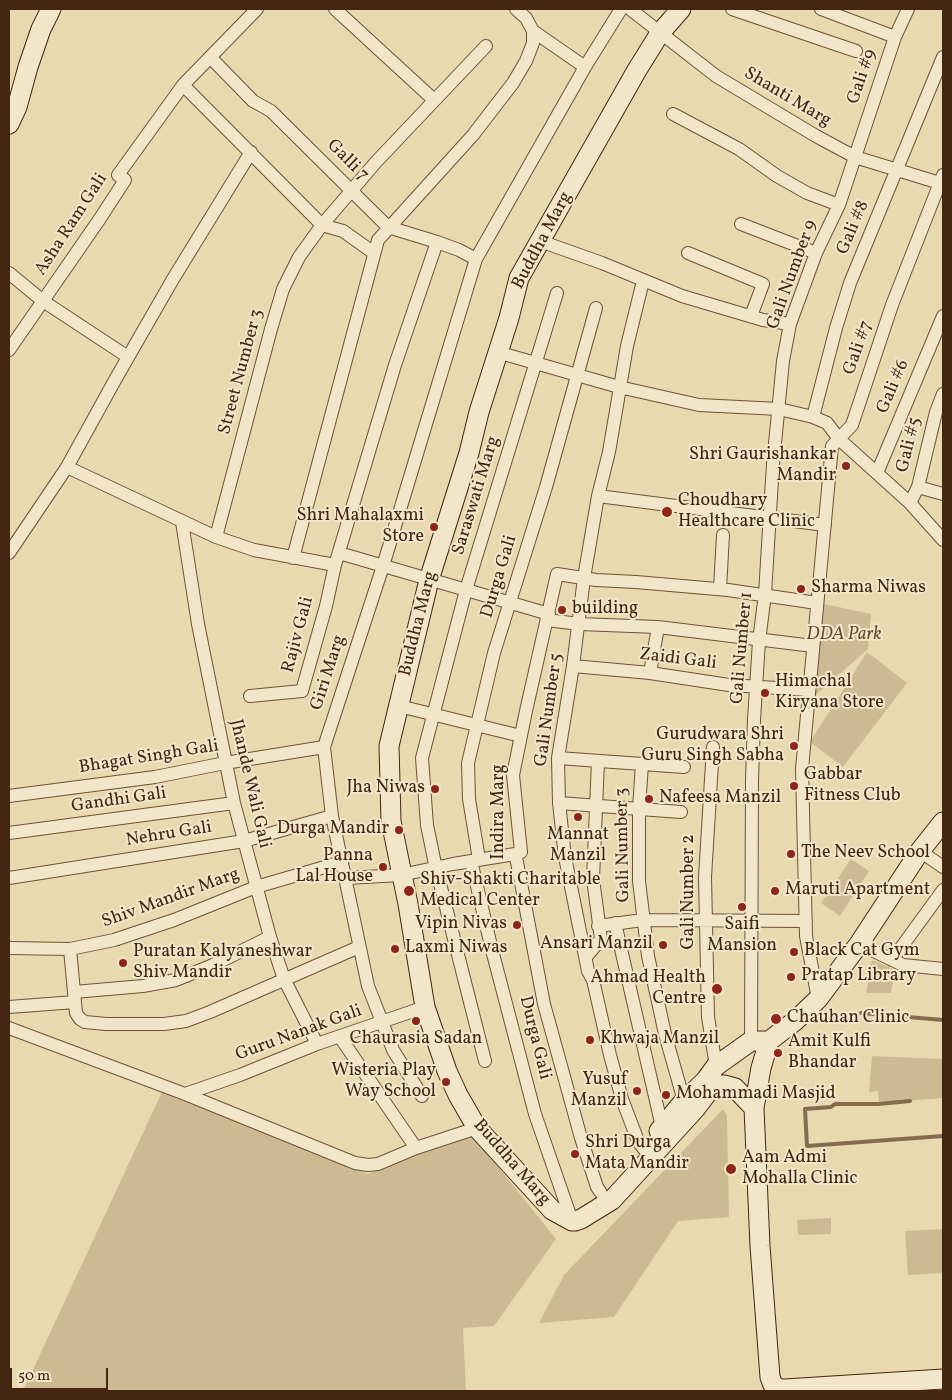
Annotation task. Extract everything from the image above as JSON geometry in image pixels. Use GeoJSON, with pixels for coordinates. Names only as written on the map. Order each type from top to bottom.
{"type":"FeatureCollection","features":[{"type":"Feature","properties":{"kind":"street"},"geometry":{"type":"LineString","coordinates":[[9,124],[17,107],[41,29],[51,9]]}},
{"type":"Feature","properties":{"kind":"street","name":"Asha Ram Gali"},"geometry":{"type":"LineString","coordinates":[[9,350],[125,180],[118,175],[184,85],[257,9]]}},
{"type":"Feature","properties":{"kind":"street"},"geometry":{"type":"LineString","coordinates":[[335,9],[434,100]]}},
{"type":"Feature","properties":{"kind":"street"},"geometry":{"type":"LineString","coordinates":[[516,9],[526,18],[533,31],[585,67]]}},
{"type":"Feature","properties":{"kind":"street","name":"Giri Marg"},"geometry":{"type":"LineString","coordinates":[[422,1096],[393,1050],[368,986],[332,816],[324,747],[383,566],[476,259],[585,67],[621,9]]}},
{"type":"Feature","properties":{"kind":"street","name":"Shanti Marg"},"geometry":{"type":"LineString","coordinates":[[630,9],[716,76],[854,157],[942,181]]}},
{"type":"Feature","properties":{"kind":"street","name":"Buddha Marg"},"geometry":{"type":"LineString","coordinates":[[572,1221],[552,1210],[477,1128],[458,1096],[447,1071],[425,1007],[408,904],[391,821],[390,746],[429,580],[469,453],[479,412],[509,318],[519,278],[619,100],[660,33],[681,9]]}},
{"type":"Feature","properties":{"kind":"street"},"geometry":{"type":"LineString","coordinates":[[732,9],[856,52]]}},
{"type":"Feature","properties":{"kind":"street"},"geometry":{"type":"LineString","coordinates":[[821,9],[895,37]]}},
{"type":"Feature","properties":{"kind":"street","name":"Gali #9"},"geometry":{"type":"LineString","coordinates":[[854,157],[895,37],[908,9]]}},
{"type":"Feature","properties":{"kind":"street"},"geometry":{"type":"LineString","coordinates":[[293,558],[378,240],[473,136],[513,83],[526,61],[533,43],[533,31]]}},
{"type":"Feature","properties":{"kind":"street","name":"Street Number 3"},"geometry":{"type":"LineString","coordinates":[[216,537],[268,338],[283,289],[298,257],[351,191],[486,46]]}},
{"type":"Feature","properties":{"kind":"street","name":"Gali #8"},"geometry":{"type":"LineString","coordinates":[[813,417],[836,328],[850,283],[943,57]]}},
{"type":"Feature","properties":{"kind":"street","name":"Galli 7"},"geometry":{"type":"LineString","coordinates":[[210,58],[252,101],[271,111],[388,227],[460,250],[476,259]]}},
{"type":"Feature","properties":{"kind":"street"},"geometry":{"type":"LineString","coordinates":[[184,85],[322,225],[343,231],[374,253]]}},
{"type":"Feature","properties":{"kind":"street"},"geometry":{"type":"LineString","coordinates":[[674,114],[739,149],[777,176],[807,193],[839,205]]}},
{"type":"Feature","properties":{"kind":"street"},"geometry":{"type":"LineString","coordinates":[[9,553],[68,467],[128,357],[196,240],[251,152]]}},
{"type":"Feature","properties":{"kind":"street","name":"Gali Number 9"},"geometry":{"type":"LineString","coordinates":[[779,409],[783,362],[790,324],[816,253],[839,205],[854,157]]}},
{"type":"Feature","properties":{"kind":"street","name":"Gali #7"},"geometry":{"type":"LineString","coordinates":[[836,442],[852,426],[892,305],[942,181]]}},
{"type":"Feature","properties":{"kind":"street"},"geometry":{"type":"LineString","coordinates":[[741,224],[816,253]]}},
{"type":"Feature","properties":{"kind":"street"},"geometry":{"type":"LineString","coordinates":[[540,241],[602,263],[682,296],[751,316],[790,324]]}},
{"type":"Feature","properties":{"kind":"street"},"geometry":{"type":"LineString","coordinates":[[337,559],[395,365],[437,242]]}},
{"type":"Feature","properties":{"kind":"street"},"geometry":{"type":"LineString","coordinates":[[688,253],[763,284],[751,316]]}},
{"type":"Feature","properties":{"kind":"street"},"geometry":{"type":"LineString","coordinates":[[9,273],[43,301],[128,357]]}},
{"type":"Feature","properties":{"kind":"street","name":"Gali Number 5"},"geometry":{"type":"LineString","coordinates":[[644,281],[634,314],[619,387],[609,452],[598,496],[584,578],[573,666],[558,758],[558,803],[565,857],[588,971],[593,980],[622,1099],[638,1141],[647,1154]]}},
{"type":"Feature","properties":{"kind":"street","name":"Saraswati Marg"},"geometry":{"type":"LineString","coordinates":[[485,1061],[435,868],[427,825],[422,758],[466,590],[557,293]]}},
{"type":"Feature","properties":{"kind":"street","name":"Durga Gali"},"geometry":{"type":"LineString","coordinates":[[572,1221],[535,1114],[492,950],[475,860],[469,799],[468,763],[494,654],[546,487],[596,308]]}},
{"type":"Feature","properties":{"kind":"street","name":"Gali #6"},"geometry":{"type":"LineString","coordinates":[[877,473],[943,316]]}},
{"type":"Feature","properties":{"kind":"street"},"geometry":{"type":"LineString","coordinates":[[497,352],[576,376],[699,405],[779,409],[813,417],[827,423],[836,442],[877,473],[910,503],[943,538]]}},
{"type":"Feature","properties":{"kind":"street","name":"Gali #5"},"geometry":{"type":"LineString","coordinates":[[910,503],[918,487],[936,412],[943,394]]}},
{"type":"Feature","properties":{"kind":"street","name":"Gali Number 1"},"geometry":{"type":"LineString","coordinates":[[760,1041],[752,920],[752,782],[759,641],[765,594],[768,518],[779,409]]}},
{"type":"Feature","properties":{"kind":"street"},"geometry":{"type":"LineString","coordinates":[[818,999],[806,936],[802,768],[825,525],[836,442]]}},
{"type":"Feature","properties":{"kind":"street"},"geometry":{"type":"LineString","coordinates":[[68,467],[182,522],[216,537],[254,550],[293,558],[337,559],[383,566],[510,603],[548,617],[579,624],[658,627],[759,641],[813,646]]}},
{"type":"Feature","properties":{"kind":"street"},"geometry":{"type":"LineString","coordinates":[[918,487],[943,494]]}},
{"type":"Feature","properties":{"kind":"street"},"geometry":{"type":"LineString","coordinates":[[598,496],[825,525]]}},
{"type":"Feature","properties":{"kind":"street","name":"Jhande Wali Gali"},"geometry":{"type":"LineString","coordinates":[[182,522],[198,624],[234,803],[270,937],[284,980],[317,1044]]}},
{"type":"Feature","properties":{"kind":"street"},"geometry":{"type":"LineString","coordinates":[[720,589],[723,535]]}},
{"type":"Feature","properties":{"kind":"street","name":"Rajiv Gali"},"geometry":{"type":"LineString","coordinates":[[250,696],[302,691],[337,559]]}},
{"type":"Feature","properties":{"kind":"street","name":"Indira Marg"},"geometry":{"type":"LineString","coordinates":[[584,578],[557,574],[513,775],[521,852],[515,854],[544,1004],[576,1122],[601,1193]]}},
{"type":"Feature","properties":{"kind":"street"},"geometry":{"type":"LineString","coordinates":[[584,578],[720,589],[817,603]]}},
{"type":"Feature","properties":{"kind":"street"},"geometry":{"type":"LineString","coordinates":[[650,673],[658,627]]}},
{"type":"Feature","properties":{"kind":"street","name":"Zaidi Gali"},"geometry":{"type":"LineString","coordinates":[[573,666],[650,673],[729,685],[809,690]]}},
{"type":"Feature","properties":{"kind":"street"},"geometry":{"type":"LineString","coordinates":[[399,706],[521,736]]}},
{"type":"Feature","properties":{"kind":"street","name":"Bhagat Singh Gali"},"geometry":{"type":"LineString","coordinates":[[9,796],[117,783],[324,747]]}},
{"type":"Feature","properties":{"kind":"street","name":"Gali Number 2"},"geometry":{"type":"LineString","coordinates":[[713,747],[705,877],[708,1017],[716,1066]]}},
{"type":"Feature","properties":{"kind":"street"},"geometry":{"type":"LineString","coordinates":[[558,758],[684,767]]}},
{"type":"Feature","properties":{"kind":"street"},"geometry":{"type":"LineString","coordinates":[[586,957],[601,939],[592,879],[598,761]]}},
{"type":"Feature","properties":{"kind":"street","name":"Gali Number 3"},"geometry":{"type":"LineString","coordinates":[[642,764],[638,881],[648,956],[665,1034],[684,1101]]}},
{"type":"Feature","properties":{"kind":"street","name":"Gandhi Gali"},"geometry":{"type":"LineString","coordinates":[[9,833],[234,803]]}},
{"type":"Feature","properties":{"kind":"street"},"geometry":{"type":"LineString","coordinates":[[558,803],[681,812]]}},
{"type":"Feature","properties":{"kind":"street","name":"Nehru Gali"},"geometry":{"type":"LineString","coordinates":[[9,878],[244,841],[332,816]]}},
{"type":"Feature","properties":{"kind":"street"},"geometry":{"type":"LineString","coordinates":[[590,1214],[601,1193],[647,1154],[696,1108],[716,1066],[795,1021],[818,999],[859,944],[920,851],[943,822]]}},
{"type":"Feature","properties":{"kind":"street"},"geometry":{"type":"LineString","coordinates":[[920,851],[943,867]]}},
{"type":"Feature","properties":{"kind":"street"},"geometry":{"type":"LineString","coordinates":[[346,878],[401,875],[515,854]]}},
{"type":"Feature","properties":{"kind":"street","name":"Shiv Mandir Marg"},"geometry":{"type":"LineString","coordinates":[[9,948],[70,949],[114,940],[157,926],[256,887],[342,862]]}},
{"type":"Feature","properties":{"kind":"street"},"geometry":{"type":"LineString","coordinates":[[892,960],[943,890]]}},
{"type":"Feature","properties":{"kind":"street"},"geometry":{"type":"LineString","coordinates":[[598,926],[643,920],[806,920]]}},
{"type":"Feature","properties":{"kind":"street"},"geometry":{"type":"LineString","coordinates":[[616,924],[662,1126]]}},
{"type":"Feature","properties":{"kind":"street"},"geometry":{"type":"LineString","coordinates":[[9,1007],[176,980],[213,965],[270,937]]}},
{"type":"Feature","properties":{"kind":"street"},"geometry":{"type":"LineString","coordinates":[[859,944],[903,965],[943,969]]}},
{"type":"Feature","properties":{"kind":"street"},"geometry":{"type":"LineString","coordinates":[[70,949],[76,1013],[80,1019],[85,1022],[106,1024],[164,1024],[186,1021],[210,1012],[359,947]]}},
{"type":"Feature","properties":{"kind":"street","name":"Guru Nanak Gali"},"geometry":{"type":"LineString","coordinates":[[185,1094],[240,1075],[317,1044],[425,1007]]}},
{"type":"Feature","properties":{"kind":"street"},"geometry":{"type":"LineString","coordinates":[[9,1028],[185,1094],[356,1163],[378,1164],[416,1148],[477,1128]]}},
{"type":"Feature","properties":{"kind":"street"},"geometry":{"type":"LineString","coordinates":[[340,1037],[416,1148]]}},
{"type":"Feature","properties":{"kind":"street"},"geometry":{"type":"LineString","coordinates":[[760,1041],[761,1068],[754,1108],[760,1246],[770,1377],[773,1385],[779,1389],[786,1389],[943,1379]]}},
{"type":"Feature","properties":{"kind":"street"},"geometry":{"type":"LineString","coordinates":[[572,1221],[581,1219],[612,1200],[647,1154],[662,1126],[684,1101],[708,1085],[730,1086],[740,1093],[754,1108]]}},
{"type":"Feature","properties":{"kind":"green space","name":"DDA Park"},"geometry":{"type":"Polygon","coordinates":[[[824,604],[871,614],[868,649],[810,700],[824,604]]]}},
{"type":"Feature","properties":{"kind":"green space"},"geometry":{"type":"Polygon","coordinates":[[[867,652],[907,683],[843,767],[810,742],[867,652]]]}},
{"type":"Feature","properties":{"kind":"green space"},"geometry":{"type":"Polygon","coordinates":[[[851,859],[869,871],[840,916],[821,903],[851,859]]]}},
{"type":"Feature","properties":{"kind":"green space"},"geometry":{"type":"Polygon","coordinates":[[[872,960],[895,970],[891,993],[866,993],[872,960]]]}},
{"type":"Feature","properties":{"kind":"green space"},"geometry":{"type":"Polygon","coordinates":[[[872,1056],[943,1059],[943,1098],[879,1103],[878,1091],[869,1092],[872,1056]]]}},
{"type":"Feature","properties":{"kind":"green space"},"geometry":{"type":"Polygon","coordinates":[[[162,1092],[368,1174],[471,1133],[556,1239],[494,1326],[463,1328],[466,1391],[23,1391],[162,1092]]]}},
{"type":"Feature","properties":{"kind":"green space"},"geometry":{"type":"Polygon","coordinates":[[[723,1109],[727,1116],[729,1217],[678,1221],[614,1317],[539,1323],[564,1275],[723,1109]]]}},
{"type":"Feature","properties":{"kind":"green space"},"geometry":{"type":"Polygon","coordinates":[[[831,1218],[831,1234],[798,1235],[797,1220],[831,1218]]]}},
{"type":"Feature","properties":{"kind":"green space"},"geometry":{"type":"Polygon","coordinates":[[[943,1229],[943,1273],[908,1275],[905,1231],[943,1229]]]}},
{"type":"Feature","properties":{"kind":"waterway"},"geometry":{"type":"LineString","coordinates":[[861,1013],[943,1020]]}},
{"type":"Feature","properties":{"kind":"waterway"},"geometry":{"type":"LineString","coordinates":[[910,1101],[878,1104],[835,1104],[831,1107],[805,1109],[807,1146],[943,1136]]}},
{"type":"Feature","properties":{"kind":"place","name":"Shri Gaurishankar Mandir"},"geometry":{"type":"Point","coordinates":[846,466]}},
{"type":"Feature","properties":{"kind":"place","name":"Choudhary Healthcare Clinic"},"geometry":{"type":"Point","coordinates":[667,512]}},
{"type":"Feature","properties":{"kind":"place","name":"Shri Mahalaxmi Store"},"geometry":{"type":"Point","coordinates":[434,527]}},
{"type":"Feature","properties":{"kind":"place","name":"Sharma Niwas"},"geometry":{"type":"Point","coordinates":[801,589]}},
{"type":"Feature","properties":{"kind":"place","name":"building"},"geometry":{"type":"Point","coordinates":[562,610]}},
{"type":"Feature","properties":{"kind":"place","name":"Himachal Kiryana Store"},"geometry":{"type":"Point","coordinates":[765,693]}},
{"type":"Feature","properties":{"kind":"place","name":"Gurudwara Shri Guru Singh Sabha"},"geometry":{"type":"Point","coordinates":[794,746]}},
{"type":"Feature","properties":{"kind":"place","name":"Gabbar Fitness Club"},"geometry":{"type":"Point","coordinates":[794,786]}},
{"type":"Feature","properties":{"kind":"place","name":"Jha Niwas"},"geometry":{"type":"Point","coordinates":[435,789]}},
{"type":"Feature","properties":{"kind":"place","name":"Nafeesa Manzil"},"geometry":{"type":"Point","coordinates":[649,799]}},
{"type":"Feature","properties":{"kind":"place","name":"Mannat Manzil"},"geometry":{"type":"Point","coordinates":[578,817]}},
{"type":"Feature","properties":{"kind":"place","name":"Durga Mandir"},"geometry":{"type":"Point","coordinates":[399,830]}},
{"type":"Feature","properties":{"kind":"place","name":"The Neev School"},"geometry":{"type":"Point","coordinates":[791,854]}},
{"type":"Feature","properties":{"kind":"place","name":"Panna Lal House"},"geometry":{"type":"Point","coordinates":[383,867]}},
{"type":"Feature","properties":{"kind":"place","name":"Shiv-Shakti Charitable Medical Center"},"geometry":{"type":"Point","coordinates":[409,891]}},
{"type":"Feature","properties":{"kind":"place","name":"Maruti Apartment"},"geometry":{"type":"Point","coordinates":[775,891]}},
{"type":"Feature","properties":{"kind":"place","name":"Saifi Mansion"},"geometry":{"type":"Point","coordinates":[742,907]}},
{"type":"Feature","properties":{"kind":"place","name":"Vipin Nivas"},"geometry":{"type":"Point","coordinates":[517,925]}},
{"type":"Feature","properties":{"kind":"place","name":"Ansari Manzil"},"geometry":{"type":"Point","coordinates":[663,945]}},
{"type":"Feature","properties":{"kind":"place","name":"Laxmi Niwas"},"geometry":{"type":"Point","coordinates":[395,949]}},
{"type":"Feature","properties":{"kind":"place","name":"Black Cat Gym"},"geometry":{"type":"Point","coordinates":[794,952]}},
{"type":"Feature","properties":{"kind":"place","name":"Puratan Kalyaneshwar Shiv Mandir"},"geometry":{"type":"Point","coordinates":[123,963]}},
{"type":"Feature","properties":{"kind":"place","name":"Pratap Library"},"geometry":{"type":"Point","coordinates":[791,977]}},
{"type":"Feature","properties":{"kind":"place","name":"Ahmad Health Centre"},"geometry":{"type":"Point","coordinates":[717,989]}},
{"type":"Feature","properties":{"kind":"place","name":"Chauhan Clinic"},"geometry":{"type":"Point","coordinates":[776,1019]}},
{"type":"Feature","properties":{"kind":"place","name":"Chaurasia Sadan"},"geometry":{"type":"Point","coordinates":[416,1021]}},
{"type":"Feature","properties":{"kind":"place","name":"Khwaja Manzil"},"geometry":{"type":"Point","coordinates":[590,1040]}},
{"type":"Feature","properties":{"kind":"place","name":"Amit Kulfi Bhandar"},"geometry":{"type":"Point","coordinates":[778,1053]}},
{"type":"Feature","properties":{"kind":"place","name":"Wisteria Play Way School"},"geometry":{"type":"Point","coordinates":[446,1082]}},
{"type":"Feature","properties":{"kind":"place","name":"Yusuf Manzil"},"geometry":{"type":"Point","coordinates":[637,1091]}},
{"type":"Feature","properties":{"kind":"place","name":"Mohammadi Masjid"},"geometry":{"type":"Point","coordinates":[666,1095]}},
{"type":"Feature","properties":{"kind":"place","name":"Shri Durga Mata Mandir"},"geometry":{"type":"Point","coordinates":[575,1154]}},
{"type":"Feature","properties":{"kind":"place","name":"Aam Admi Mohalla Clinic"},"geometry":{"type":"Point","coordinates":[731,1169]}}]}
